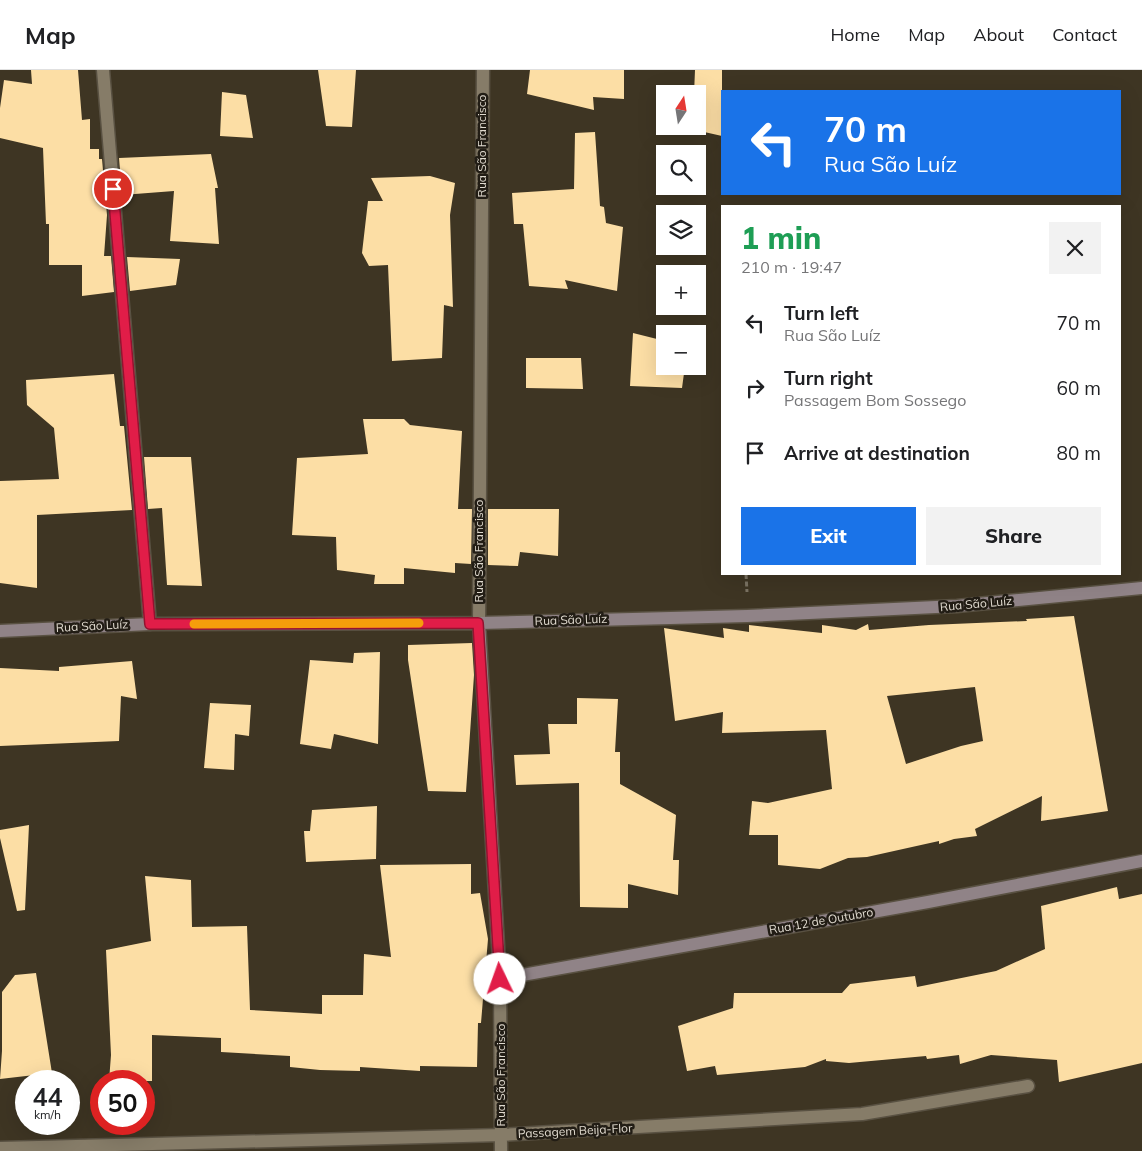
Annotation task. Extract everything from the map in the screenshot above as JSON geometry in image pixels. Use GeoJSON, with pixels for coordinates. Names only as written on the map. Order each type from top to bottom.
{"type":"FeatureCollection","features":[{"type":"Feature","properties":{"kind":"main road","name":"Rua São Luíz"},"geometry":{"type":"LineString","coordinates":[[0,631],[150,624],[478,623],[737,616],[957,606],[1142,588]]}},
{"type":"Feature","properties":{"kind":"main road","name":"Rua São Francisco"},"geometry":{"type":"LineString","coordinates":[[478,623],[500,979]]}},
{"type":"Feature","properties":{"kind":"main road","name":"Rua 12 de Outubro"},"geometry":{"type":"LineString","coordinates":[[500,979],[928,902],[1142,861]]}},
{"type":"Feature","properties":{"kind":"street"},"geometry":{"type":"LineString","coordinates":[[103,70],[150,624]]}},
{"type":"Feature","properties":{"kind":"street","name":"Rua São Francisco"},"geometry":{"type":"LineString","coordinates":[[478,623],[482,70]]}},
{"type":"Feature","properties":{"kind":"street","name":"Rua São Francisco"},"geometry":{"type":"LineString","coordinates":[[500,979],[501,1151]]}},
{"type":"Feature","properties":{"kind":"street","name":"Passagem Beija-Flor"},"geometry":{"type":"LineString","coordinates":[[0,1148],[501,1135],[862,1114],[1028,1086]]}},
{"type":"Feature","properties":{"kind":"building"},"geometry":{"type":"Polygon","coordinates":[[[31,70],[78,70],[82,120],[90,119],[90,149],[99,149],[99,159],[102,159],[107,215],[104,256],[111,256],[114,292],[82,296],[82,265],[49,265],[49,224],[46,224],[43,148],[0,138],[0,108],[4,80],[32,84],[31,70]]]}},
{"type":"Feature","properties":{"kind":"building"},"geometry":{"type":"Polygon","coordinates":[[[318,70],[356,70],[352,127],[326,126],[318,70]]]}},
{"type":"Feature","properties":{"kind":"building"},"geometry":{"type":"Polygon","coordinates":[[[530,70],[624,70],[624,99],[593,97],[594,110],[527,94],[530,70]]]}},
{"type":"Feature","properties":{"kind":"building"},"geometry":{"type":"Polygon","coordinates":[[[695,70],[722,70],[721,136],[706,132],[706,85],[694,85],[695,70]]]}},
{"type":"Feature","properties":{"kind":"building"},"geometry":{"type":"Polygon","coordinates":[[[222,92],[246,95],[253,138],[220,136],[222,92]]]}},
{"type":"Feature","properties":{"kind":"building"},"geometry":{"type":"Polygon","coordinates":[[[595,132],[600,206],[604,207],[606,223],[623,227],[617,291],[565,280],[568,289],[529,286],[523,224],[514,224],[512,193],[574,189],[575,133],[595,132]]]}},
{"type":"Feature","properties":{"kind":"building"},"geometry":{"type":"Polygon","coordinates":[[[211,154],[218,188],[215,188],[219,244],[170,241],[174,191],[122,195],[119,158],[211,154]]]}},
{"type":"Feature","properties":{"kind":"building"},"geometry":{"type":"Polygon","coordinates":[[[430,176],[455,183],[450,215],[453,307],[444,305],[442,358],[392,361],[388,265],[369,266],[362,253],[368,201],[383,201],[371,178],[430,176]]]}},
{"type":"Feature","properties":{"kind":"building"},"geometry":{"type":"Polygon","coordinates":[[[127,257],[180,259],[176,285],[130,291],[127,257]]]}},
{"type":"Feature","properties":{"kind":"building"},"geometry":{"type":"Polygon","coordinates":[[[633,333],[656,339],[656,375],[684,375],[682,388],[630,386],[633,333]]]}},
{"type":"Feature","properties":{"kind":"building"},"geometry":{"type":"Polygon","coordinates":[[[526,358],[581,358],[583,389],[526,388],[526,358]]]}},
{"type":"Feature","properties":{"kind":"building"},"geometry":{"type":"Polygon","coordinates":[[[114,374],[120,426],[124,426],[132,510],[37,515],[37,588],[0,583],[0,481],[59,479],[54,428],[27,405],[26,380],[114,374]]]}},
{"type":"Feature","properties":{"kind":"building"},"geometry":{"type":"Polygon","coordinates":[[[363,419],[404,419],[410,425],[462,431],[458,509],[472,509],[471,564],[455,563],[455,573],[404,568],[404,584],[374,584],[375,575],[337,570],[336,537],[292,535],[297,458],[368,454],[363,419]]]}},
{"type":"Feature","properties":{"kind":"building"},"geometry":{"type":"Polygon","coordinates":[[[144,457],[191,457],[202,586],[167,585],[162,508],[148,509],[144,457]]]}},
{"type":"Feature","properties":{"kind":"building"},"geometry":{"type":"Polygon","coordinates":[[[488,509],[559,509],[558,556],[520,552],[518,566],[488,565],[488,509]]]}},
{"type":"Feature","properties":{"kind":"building"},"geometry":{"type":"Polygon","coordinates":[[[1074,616],[1108,811],[1041,821],[1042,796],[975,829],[977,836],[954,839],[939,844],[939,841],[867,857],[848,858],[820,869],[778,865],[778,835],[749,835],[752,801],[768,803],[832,789],[826,730],[722,733],[723,712],[675,721],[664,628],[724,638],[723,628],[749,632],[749,625],[822,633],[822,625],[856,630],[868,624],[869,630],[929,625],[1027,621],[1026,619],[1074,616]],[[975,687],[887,696],[906,764],[961,746],[983,741],[975,687]]]}},
{"type":"Feature","properties":{"kind":"building"},"geometry":{"type":"Polygon","coordinates":[[[472,643],[474,675],[466,792],[428,791],[408,660],[408,645],[472,643]]]}},
{"type":"Feature","properties":{"kind":"building"},"geometry":{"type":"Polygon","coordinates":[[[380,652],[378,744],[334,734],[331,749],[300,744],[310,660],[353,663],[354,653],[380,652]]]}},
{"type":"Feature","properties":{"kind":"building"},"geometry":{"type":"Polygon","coordinates":[[[132,661],[137,699],[121,696],[119,741],[0,746],[0,668],[59,671],[59,667],[132,661]]]}},
{"type":"Feature","properties":{"kind":"building"},"geometry":{"type":"Polygon","coordinates":[[[577,698],[618,699],[615,752],[620,752],[620,784],[676,815],[673,860],[679,860],[678,895],[628,884],[628,908],[580,907],[579,783],[516,785],[514,755],[550,754],[548,724],[577,724],[577,698]]]}},
{"type":"Feature","properties":{"kind":"building"},"geometry":{"type":"Polygon","coordinates":[[[210,703],[251,705],[249,736],[235,734],[234,770],[204,768],[210,703]]]}},
{"type":"Feature","properties":{"kind":"building"},"geometry":{"type":"Polygon","coordinates":[[[377,806],[376,859],[306,862],[304,831],[310,831],[312,810],[377,806]]]}},
{"type":"Feature","properties":{"kind":"building"},"geometry":{"type":"Polygon","coordinates":[[[29,825],[25,910],[17,911],[0,838],[0,830],[29,825]]]}},
{"type":"Feature","properties":{"kind":"building"},"geometry":{"type":"Polygon","coordinates":[[[471,864],[471,894],[480,893],[488,939],[481,1023],[478,1023],[477,1067],[420,1066],[420,1071],[360,1067],[360,1071],[320,1070],[290,1067],[290,1056],[221,1052],[221,1038],[152,1035],[152,1070],[110,1070],[111,1055],[106,950],[151,941],[145,876],[191,880],[192,927],[247,926],[250,1010],[322,1014],[322,995],[363,995],[364,954],[391,957],[380,865],[471,864]]]}},
{"type":"Feature","properties":{"kind":"building"},"geometry":{"type":"Polygon","coordinates":[[[1117,887],[1119,899],[1142,894],[1142,1063],[1059,1082],[1057,1060],[991,1055],[960,1064],[959,1055],[927,1059],[926,1056],[849,1063],[826,1061],[826,1059],[805,1067],[717,1075],[715,1066],[687,1071],[678,1026],[733,1008],[734,993],[842,993],[850,984],[915,976],[917,987],[996,971],[1045,949],[1041,906],[1117,887]]]}},
{"type":"Feature","properties":{"kind":"building"},"geometry":{"type":"Polygon","coordinates":[[[36,973],[52,1070],[15,1070],[15,1077],[0,1079],[2,992],[15,975],[36,973]]]}},
{"type":"Feature","properties":{"kind":"slow traffic"},"geometry":{"type":"LineString","coordinates":[[194,624],[419,623]]}},
{"type":"Feature","properties":{"kind":"route"},"geometry":{"type":"LineString","coordinates":[[113,189],[150,624],[478,623],[500,979]]}}]}
